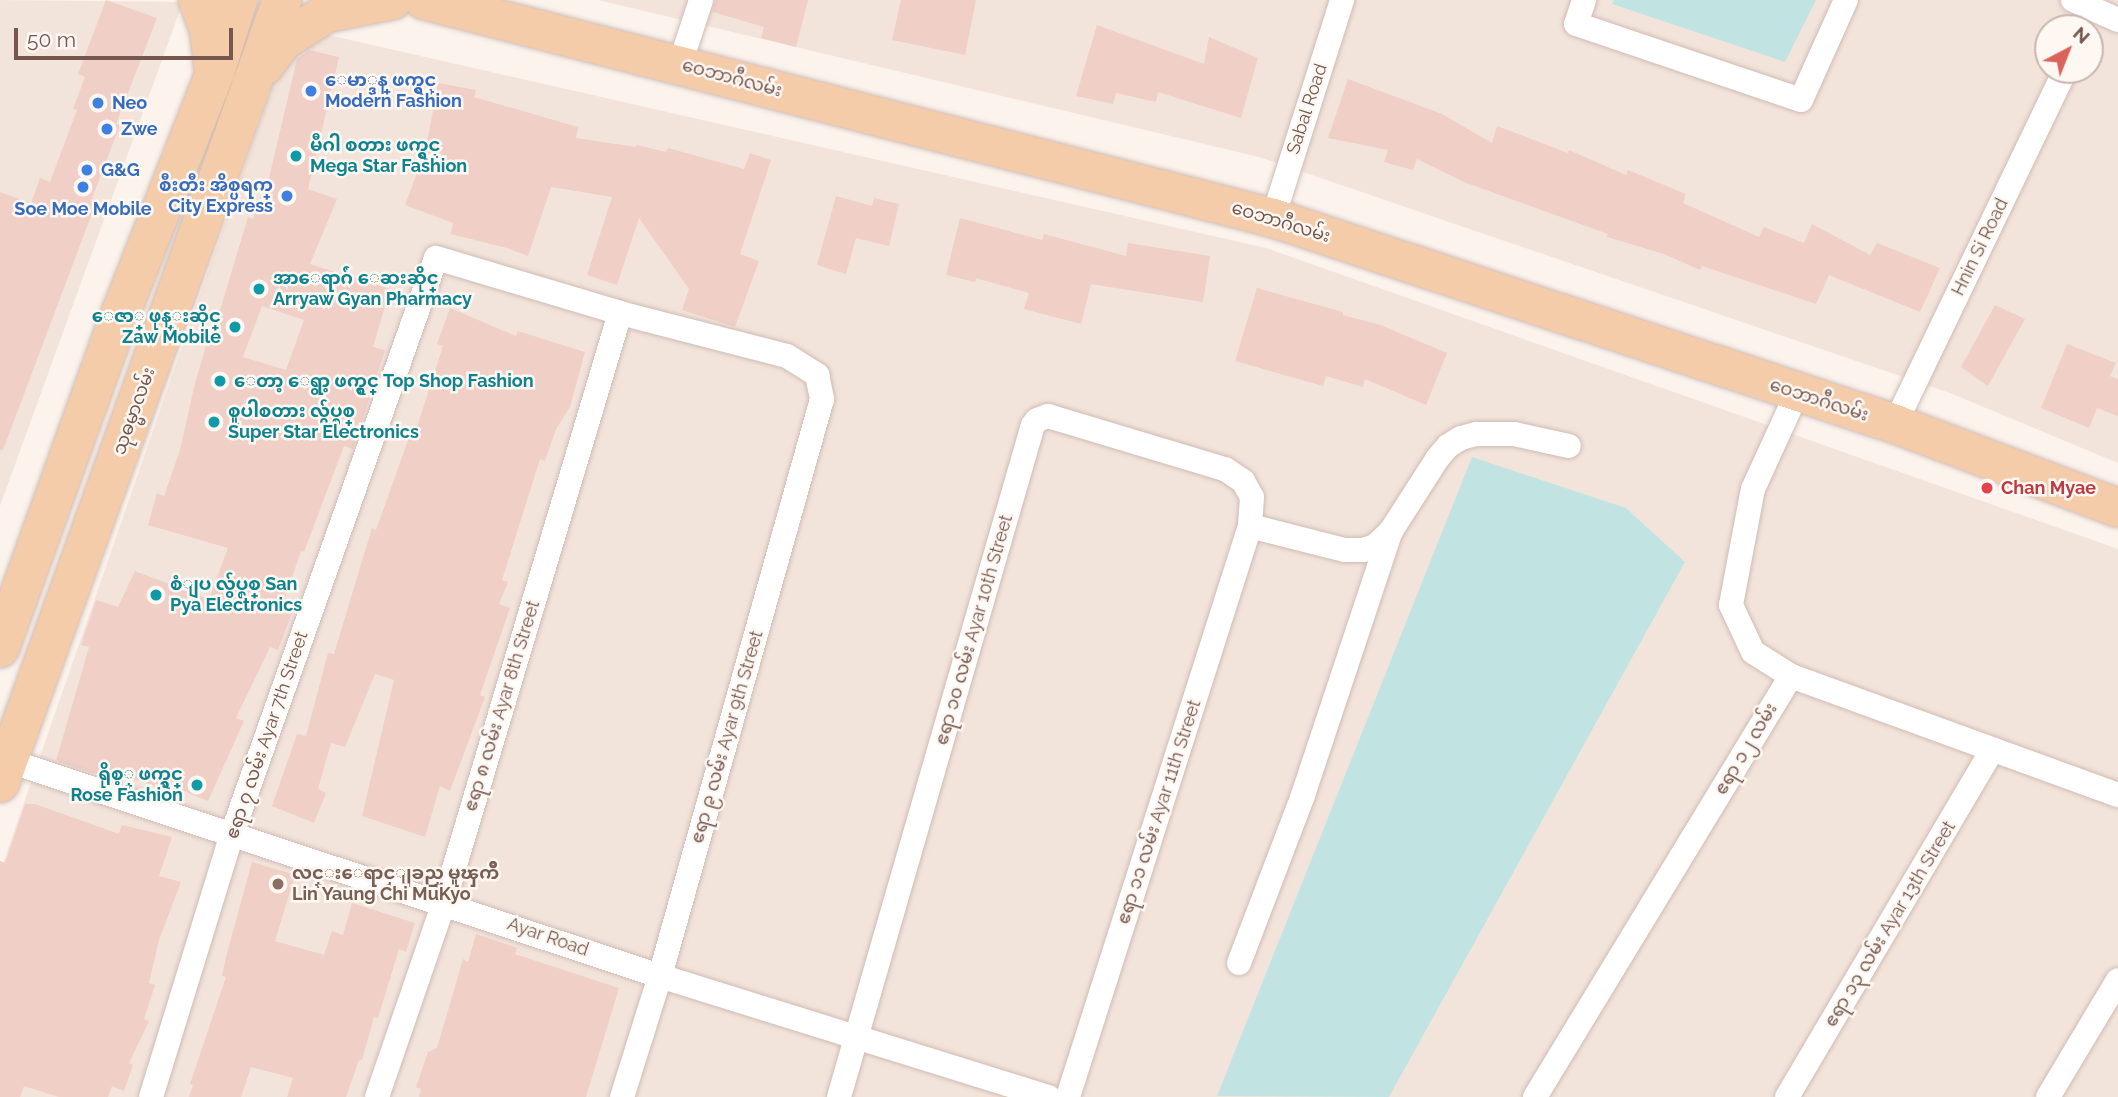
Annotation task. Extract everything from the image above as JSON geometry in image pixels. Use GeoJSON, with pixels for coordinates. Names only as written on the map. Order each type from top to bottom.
{"type":"FeatureCollection","features":[{"type":"Feature","properties":{"kind":"main road"},"geometry":{"type":"LineString","coordinates":[[198,0],[209,31],[215,73]]}},
{"type":"Feature","properties":{"kind":"main road"},"geometry":{"type":"LineString","coordinates":[[0,648],[122,310],[215,73],[238,0]]}},
{"type":"Feature","properties":{"kind":"main road","name":"သုဓမ္မာလမ်း"},"geometry":{"type":"LineString","coordinates":[[3,767],[282,0]]}},
{"type":"Feature","properties":{"kind":"main road"},"geometry":{"type":"LineString","coordinates":[[254,79],[282,41],[327,13],[393,0]]}},
{"type":"Feature","properties":{"kind":"main road","name":"ဝေဘာဂီလမ်း"},"geometry":{"type":"LineString","coordinates":[[424,0],[1273,218],[1895,424],[2118,508]]}},
{"type":"Feature","properties":{"kind":"street"},"geometry":{"type":"LineString","coordinates":[[680,64],[701,0]]}},
{"type":"Feature","properties":{"kind":"street","name":"Sabal Road"},"geometry":{"type":"LineString","coordinates":[[1273,218],[1342,0]]}},
{"type":"Feature","properties":{"kind":"street"},"geometry":{"type":"LineString","coordinates":[[1584,0],[1576,24],[1801,100],[1846,0]]}},
{"type":"Feature","properties":{"kind":"street"},"geometry":{"type":"LineString","coordinates":[[2087,9],[2118,20]]}},
{"type":"Feature","properties":{"kind":"street","name":"Hnin Si Road"},"geometry":{"type":"LineString","coordinates":[[1895,424],[2058,84]]}},
{"type":"Feature","properties":{"kind":"street","name":"ဧရာ ၇ လမ်း Ayar 7th Street"},"geometry":{"type":"LineString","coordinates":[[151,1097],[232,834],[436,258],[620,313]]}},
{"type":"Feature","properties":{"kind":"street","name":"ဧရာ ၉ လမ်း Ayar 9th Street"},"geometry":{"type":"LineString","coordinates":[[620,313],[787,356],[817,375],[822,399],[660,976],[622,1097]]}},
{"type":"Feature","properties":{"kind":"street","name":"ဧရာ ၈ လမ်း Ayar 8th Street"},"geometry":{"type":"LineString","coordinates":[[377,1097],[444,902],[620,313]]}},
{"type":"Feature","properties":{"kind":"street"},"geometry":{"type":"LineString","coordinates":[[1797,393],[1753,489],[1731,605],[1753,652],[1791,676],[1992,751],[2118,794]]}},
{"type":"Feature","properties":{"kind":"street","name":"ဧရာ ၁၀ လမ်း Ayar 10th Street"},"geometry":{"type":"LineString","coordinates":[[839,1097],[1037,420],[1055,418],[1225,469],[1250,490],[1250,526]]}},
{"type":"Feature","properties":{"kind":"street"},"geometry":{"type":"LineString","coordinates":[[1240,963],[1303,795],[1391,531],[1437,459],[1448,446],[1461,438],[1476,433],[1514,433],[1569,446]]}},
{"type":"Feature","properties":{"kind":"street"},"geometry":{"type":"LineString","coordinates":[[1250,526],[1345,550],[1375,546],[1391,531]]}},
{"type":"Feature","properties":{"kind":"street","name":"ဧရာ ၁၁ လမ်း Ayar 11th Street"},"geometry":{"type":"LineString","coordinates":[[1068,1097],[1250,526]]}},
{"type":"Feature","properties":{"kind":"street","name":"ဧရာ ၁၂ လမ်း"},"geometry":{"type":"LineString","coordinates":[[1535,1097],[1791,676]]}},
{"type":"Feature","properties":{"kind":"street","name":"ဧရာ ၁၃ လမ်း Ayar 13th Street"},"geometry":{"type":"LineString","coordinates":[[1787,1097],[1992,751]]}},
{"type":"Feature","properties":{"kind":"street","name":"Ayar Road"},"geometry":{"type":"LineString","coordinates":[[3,767],[232,834],[444,902],[660,976],[857,1035],[1049,1097]]}},
{"type":"Feature","properties":{"kind":"street"},"geometry":{"type":"LineString","coordinates":[[2048,1097],[2118,980]]}},
{"type":"Feature","properties":{"kind":"shaded area"},"geometry":{"type":"Polygon","coordinates":[[[0,0],[183,2],[0,506],[0,0]]]}},
{"type":"Feature","properties":{"kind":"shaded area"},"geometry":{"type":"Polygon","coordinates":[[[598,0],[2118,0],[2118,463],[1950,393],[1259,157],[598,0]]]}},
{"type":"Feature","properties":{"kind":"shaded area"},"geometry":{"type":"Polygon","coordinates":[[[293,27],[1266,248],[2118,549],[2118,1097],[0,1097],[0,872],[293,27]]]}},
{"type":"Feature","properties":{"kind":"water"},"geometry":{"type":"Polygon","coordinates":[[[1614,0],[1816,0],[1785,62],[1612,4],[1614,0]]]}},
{"type":"Feature","properties":{"kind":"water"},"geometry":{"type":"Polygon","coordinates":[[[1472,457],[1626,508],[1685,562],[1389,1097],[1217,1096],[1472,457]]]}},
{"type":"Feature","properties":{"kind":"building"},"geometry":{"type":"Polygon","coordinates":[[[106,0],[157,18],[116,124],[120,125],[92,198],[97,200],[3,450],[0,450],[0,192],[31,203],[40,178],[50,182],[77,110],[73,109],[85,77],[78,74],[106,0]]]}},
{"type":"Feature","properties":{"kind":"building"},"geometry":{"type":"Polygon","coordinates":[[[715,0],[808,0],[796,47],[761,38],[764,27],[713,12],[715,0]]]}},
{"type":"Feature","properties":{"kind":"building"},"geometry":{"type":"Polygon","coordinates":[[[901,0],[976,0],[965,55],[892,40],[901,0]]]}},
{"type":"Feature","properties":{"kind":"building"},"geometry":{"type":"Polygon","coordinates":[[[1097,25],[1204,64],[1209,37],[1258,58],[1241,118],[1158,92],[1156,102],[1116,93],[1113,104],[1076,96],[1097,25]]]}},
{"type":"Feature","properties":{"kind":"building"},"geometry":{"type":"Polygon","coordinates":[[[309,50],[339,57],[308,189],[337,199],[310,264],[390,289],[373,347],[385,350],[353,449],[344,446],[304,552],[301,551],[285,598],[296,602],[278,650],[270,647],[236,718],[244,721],[208,801],[160,781],[159,787],[119,775],[118,781],[56,761],[89,647],[81,645],[96,600],[118,607],[135,571],[209,599],[228,548],[148,525],[157,493],[164,496],[180,450],[195,383],[206,346],[209,347],[248,217],[253,219],[269,178],[297,59],[309,50]],[[262,306],[243,357],[286,370],[304,320],[262,306]]]}},
{"type":"Feature","properties":{"kind":"building"},"geometry":{"type":"Polygon","coordinates":[[[1348,79],[1442,114],[1492,143],[1497,126],[1568,153],[1569,150],[1626,175],[1628,170],[1686,194],[1683,203],[1759,237],[1764,227],[1804,243],[1812,224],[1870,255],[1877,243],[1940,268],[1920,312],[1829,275],[1816,304],[1702,266],[1700,270],[1664,254],[1607,237],[1608,234],[1464,182],[1417,159],[1413,170],[1384,162],[1388,150],[1328,138],[1348,79]]]}},
{"type":"Feature","properties":{"kind":"building"},"geometry":{"type":"Polygon","coordinates":[[[438,83],[476,90],[474,97],[578,127],[576,138],[636,147],[637,145],[666,152],[668,148],[744,169],[750,153],[771,160],[740,254],[759,261],[735,327],[682,310],[689,289],[639,218],[617,285],[587,275],[612,197],[551,187],[528,256],[451,234],[453,223],[405,205],[426,149],[438,83]]]}},
{"type":"Feature","properties":{"kind":"building"},"geometry":{"type":"Polygon","coordinates":[[[836,196],[872,206],[874,198],[899,204],[889,246],[856,238],[846,274],[817,265],[836,196]]]}},
{"type":"Feature","properties":{"kind":"building"},"geometry":{"type":"Polygon","coordinates":[[[960,218],[1042,240],[1044,234],[1126,256],[1128,243],[1210,256],[1203,302],[1091,284],[1081,324],[1024,309],[1029,293],[976,278],[975,282],[946,275],[960,218]]]}},
{"type":"Feature","properties":{"kind":"building"},"geometry":{"type":"Polygon","coordinates":[[[1257,288],[1343,312],[1343,315],[1380,325],[1447,353],[1426,405],[1365,379],[1363,387],[1326,376],[1323,386],[1235,361],[1257,288]]]}},
{"type":"Feature","properties":{"kind":"building"},"geometry":{"type":"Polygon","coordinates":[[[1995,305],[2025,319],[1988,386],[1961,367],[1995,305]]]}},
{"type":"Feature","properties":{"kind":"building"},"geometry":{"type":"Polygon","coordinates":[[[450,308],[516,336],[518,331],[585,352],[570,407],[556,429],[545,461],[540,459],[502,580],[508,582],[499,604],[510,608],[480,695],[485,697],[450,791],[440,786],[425,837],[362,816],[394,680],[375,674],[345,747],[331,743],[318,789],[326,793],[314,823],[272,806],[297,734],[306,736],[328,653],[334,654],[372,528],[376,530],[411,432],[415,433],[443,346],[437,344],[450,308]]]}},
{"type":"Feature","properties":{"kind":"building"},"geometry":{"type":"Polygon","coordinates":[[[2067,344],[2116,363],[2110,376],[2118,379],[2118,416],[2097,408],[2089,428],[2041,408],[2067,344]]]}},
{"type":"Feature","properties":{"kind":"building"},"geometry":{"type":"Polygon","coordinates":[[[25,804],[35,804],[119,834],[122,825],[172,837],[159,876],[181,882],[159,940],[149,983],[155,985],[144,1019],[149,1021],[129,1063],[133,1065],[124,1091],[112,1086],[108,1097],[59,1097],[24,1086],[20,1097],[0,1097],[0,861],[5,863],[25,804]]]}},
{"type":"Feature","properties":{"kind":"building"},"geometry":{"type":"Polygon","coordinates":[[[252,862],[295,875],[275,941],[324,955],[332,931],[343,935],[352,903],[415,923],[406,952],[399,949],[378,1018],[374,1017],[362,1060],[359,1060],[346,1097],[287,1097],[293,1078],[251,1067],[241,1097],[189,1097],[193,1085],[190,1084],[226,977],[222,976],[227,953],[252,862]]]}},
{"type":"Feature","properties":{"kind":"building"},"geometry":{"type":"Polygon","coordinates":[[[476,934],[517,948],[515,954],[619,988],[586,1097],[419,1097],[421,1089],[416,1087],[428,1052],[437,1048],[463,959],[468,962],[476,934]]]}},
{"type":"Feature","properties":{"kind":"place","name":"ေမာ္ဒန္ ဖက္ရွင္ Modern Fashion"},"geometry":{"type":"Point","coordinates":[311,91]}},
{"type":"Feature","properties":{"kind":"place","name":"Neo"},"geometry":{"type":"Point","coordinates":[98,103]}},
{"type":"Feature","properties":{"kind":"place","name":"Zwe"},"geometry":{"type":"Point","coordinates":[107,129]}},
{"type":"Feature","properties":{"kind":"place","name":"မီဂါ စတား ဖက္ရွင္ Mega Star Fashion"},"geometry":{"type":"Point","coordinates":[296,156]}},
{"type":"Feature","properties":{"kind":"place","name":"G&G"},"geometry":{"type":"Point","coordinates":[87,170]}},
{"type":"Feature","properties":{"kind":"place","name":"Soe Moe Mobile"},"geometry":{"type":"Point","coordinates":[83,187]}},
{"type":"Feature","properties":{"kind":"place","name":"စီးတီး အိစ္ပရက္ City Express"},"geometry":{"type":"Point","coordinates":[287,196]}},
{"type":"Feature","properties":{"kind":"place","name":"အာေရာဂ်ံ ေဆးဆိုင္ Arryaw Gyan Pharmacy"},"geometry":{"type":"Point","coordinates":[259,289]}},
{"type":"Feature","properties":{"kind":"place","name":"ေဇာ္ ဖုန္းဆိုင္ Zaw Mobile"},"geometry":{"type":"Point","coordinates":[235,327]}},
{"type":"Feature","properties":{"kind":"place","name":"ေတာ့ ေရွာ့ ဖက္ရွင္ Top Shop Fashion"},"geometry":{"type":"Point","coordinates":[220,381]}},
{"type":"Feature","properties":{"kind":"place","name":"စူပါစတား လ်ွပ္စစ္ Super Star Electronics"},"geometry":{"type":"Point","coordinates":[214,422]}},
{"type":"Feature","properties":{"kind":"place","name":"Chan Myae"},"geometry":{"type":"Point","coordinates":[1987,488]}},
{"type":"Feature","properties":{"kind":"place","name":"စံျပ လ်ွပ္စစ္ San Pya Electronics"},"geometry":{"type":"Point","coordinates":[156,595]}},
{"type":"Feature","properties":{"kind":"place","name":"ရိုစ့္ ဖက္ရွင္ Rose Fashion"},"geometry":{"type":"Point","coordinates":[197,785]}},
{"type":"Feature","properties":{"kind":"place","name":"လင္းေရာင္ျခည္ မူၾကိဳ Lin Yaung Chi MuKyo"},"geometry":{"type":"Point","coordinates":[278,884]}}]}
